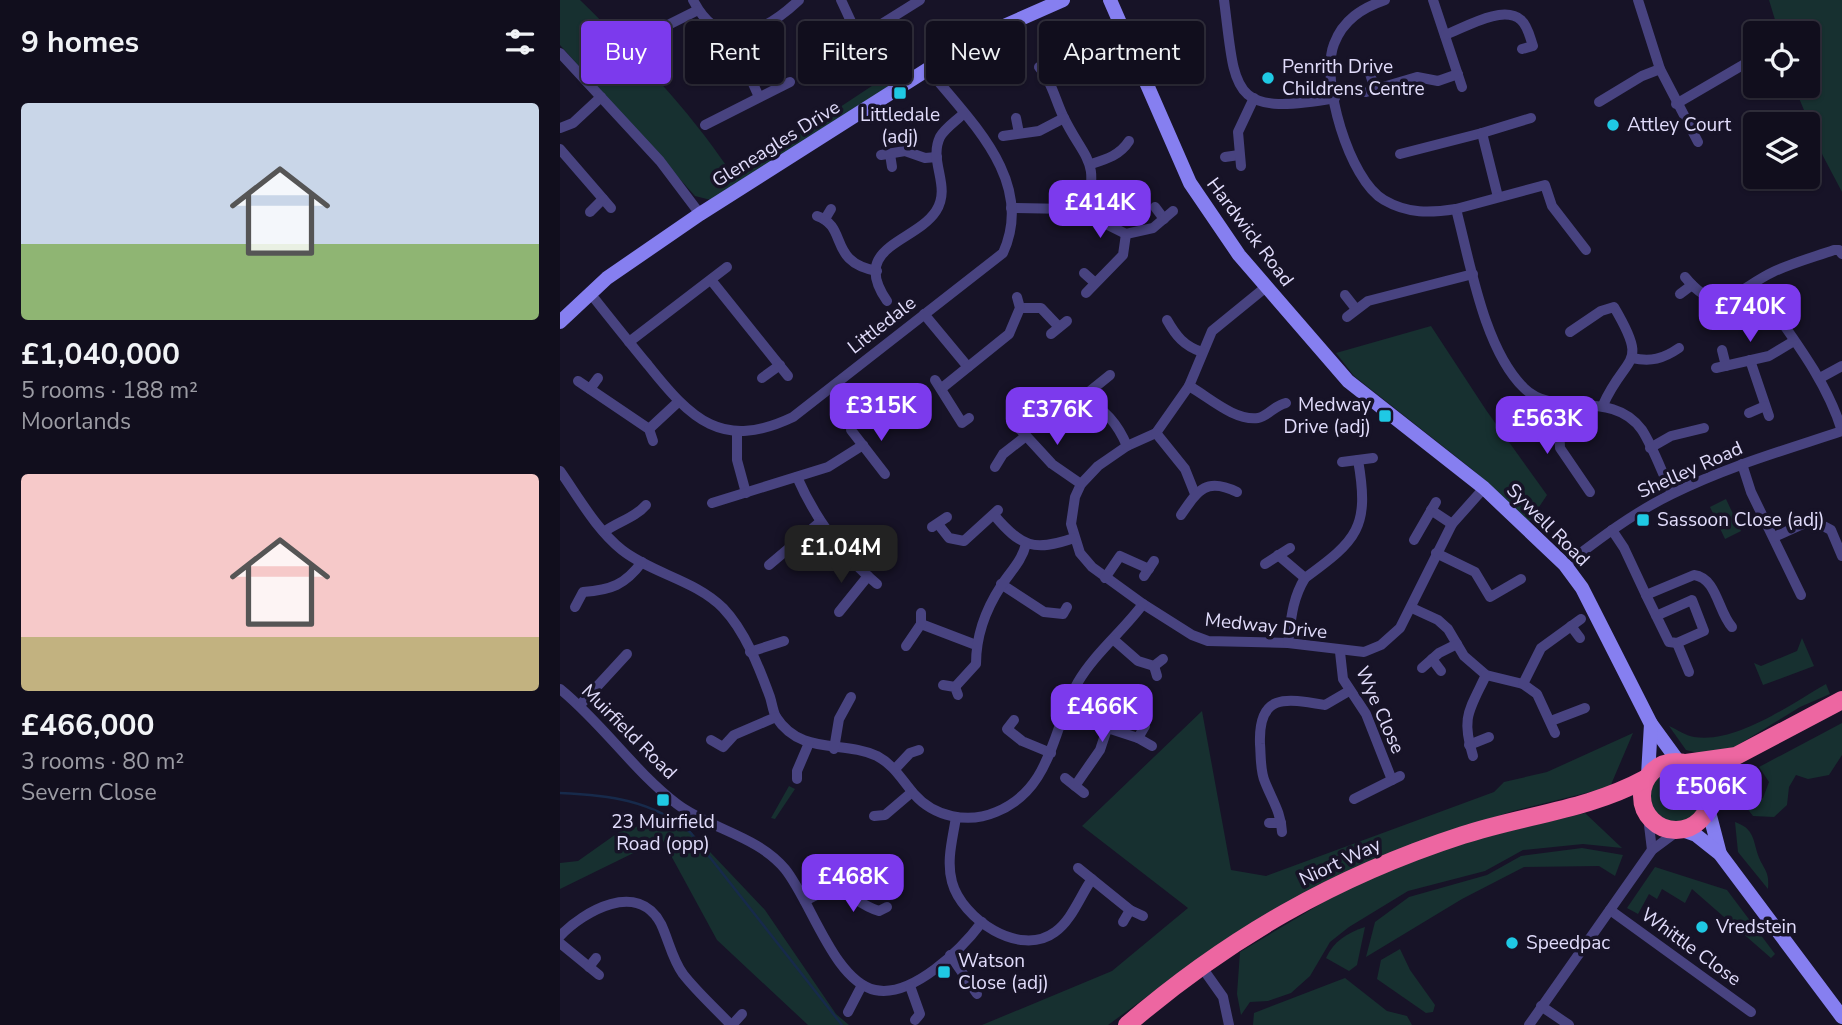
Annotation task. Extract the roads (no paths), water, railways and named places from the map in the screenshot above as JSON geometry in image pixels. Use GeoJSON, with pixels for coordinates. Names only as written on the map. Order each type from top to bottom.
{"type":"FeatureCollection","features":[{"type":"Feature","properties":{"kind":"highway"},"geometry":{"type":"LineString","coordinates":[[1736,756],[1665,763],[1647,777],[1641,797],[1647,816],[1661,827],[1680,830],[1698,822],[1720,774],[1736,756],[1842,700]]}},
{"type":"Feature","properties":{"kind":"highway"},"geometry":{"type":"LineString","coordinates":[[1682,762],[1702,774],[1709,799]]}},
{"type":"Feature","properties":{"kind":"highway","name":"Niort Way"},"geometry":{"type":"LineString","coordinates":[[1127,1025],[1201,966],[1317,893],[1380,864],[1464,834],[1601,800],[1647,777]]}},
{"type":"Feature","properties":{"kind":"highway","name":"Niort Way"},"geometry":{"type":"LineString","coordinates":[[1601,800],[1624,803],[1647,816]]}},
{"type":"Feature","properties":{"kind":"street"},"geometry":{"type":"LineString","coordinates":[[774,21],[799,0]]}},
{"type":"Feature","properties":{"kind":"street"},"geometry":{"type":"LineString","coordinates":[[841,0],[851,21]]}},
{"type":"Feature","properties":{"kind":"street","name":"Gleneagles Drive"},"geometry":{"type":"LineString","coordinates":[[1011,21],[1063,0]]}},
{"type":"Feature","properties":{"kind":"street","name":"Hardwick Road"},"geometry":{"type":"LineString","coordinates":[[1110,0],[1119,21]]}},
{"type":"Feature","properties":{"kind":"street","name":"Hardwick Road"},"geometry":{"type":"LineString","coordinates":[[1121,0],[1122,21]]}},
{"type":"Feature","properties":{"kind":"street"},"geometry":{"type":"LineString","coordinates":[[1224,0],[1233,72],[1244,91],[1274,106],[1335,98]]}},
{"type":"Feature","properties":{"kind":"street"},"geometry":{"type":"LineString","coordinates":[[1384,0],[1361,4],[1343,27],[1334,44],[1332,72],[1341,133],[1353,162],[1382,199],[1426,214],[1456,209],[1545,185],[1552,206],[1586,250]]}},
{"type":"Feature","properties":{"kind":"street"},"geometry":{"type":"LineString","coordinates":[[1433,0],[1462,87]]}},
{"type":"Feature","properties":{"kind":"street"},"geometry":{"type":"LineString","coordinates":[[1638,0],[1660,69],[1698,142]]}},
{"type":"Feature","properties":{"kind":"street"},"geometry":{"type":"LineString","coordinates":[[886,21],[916,1]]}},
{"type":"Feature","properties":{"kind":"street"},"geometry":{"type":"LineString","coordinates":[[670,21],[696,5],[708,21]]}},
{"type":"Feature","properties":{"kind":"street"},"geometry":{"type":"LineString","coordinates":[[1445,35],[1497,15],[1514,16],[1523,21],[1533,46],[1522,49]]}},
{"type":"Feature","properties":{"kind":"street"},"geometry":{"type":"LineString","coordinates":[[560,53],[660,160],[700,214]]}},
{"type":"Feature","properties":{"kind":"street"},"geometry":{"type":"LineString","coordinates":[[1676,104],[1743,65]]}},
{"type":"Feature","properties":{"kind":"street"},"geometry":{"type":"LineString","coordinates":[[1599,102],[1642,76],[1660,69]]}},
{"type":"Feature","properties":{"kind":"street","name":"Gleneagles Drive"},"geometry":{"type":"LineString","coordinates":[[560,321],[629,262],[926,70]]}},
{"type":"Feature","properties":{"kind":"street"},"geometry":{"type":"LineString","coordinates":[[1370,74],[1371,90],[1417,77],[1438,81],[1458,74]]}},
{"type":"Feature","properties":{"kind":"street"},"geometry":{"type":"LineString","coordinates":[[705,125],[790,82]]}},
{"type":"Feature","properties":{"kind":"street"},"geometry":{"type":"LineString","coordinates":[[753,84],[759,97]]}},
{"type":"Feature","properties":{"kind":"street","name":"Littledale"},"geometry":{"type":"LineString","coordinates":[[590,293],[677,402],[705,424],[737,431],[771,428],[793,417],[1003,253],[1012,233],[1011,208],[1004,172],[940,84]]}},
{"type":"Feature","properties":{"kind":"street"},"geometry":{"type":"LineString","coordinates":[[1051,84],[1064,118],[1091,164],[1093,180],[1084,213]]}},
{"type":"Feature","properties":{"kind":"street","name":"Hardwick Road"},"geometry":{"type":"LineString","coordinates":[[1147,84],[1190,183],[1215,223],[1335,368]]}},
{"type":"Feature","properties":{"kind":"street"},"geometry":{"type":"LineString","coordinates":[[560,128],[573,123],[601,97]]}},
{"type":"Feature","properties":{"kind":"street"},"geometry":{"type":"LineString","coordinates":[[1225,157],[1240,161],[1238,132],[1255,98]]}},
{"type":"Feature","properties":{"kind":"street"},"geometry":{"type":"LineString","coordinates":[[711,109],[716,119]]}},
{"type":"Feature","properties":{"kind":"street"},"geometry":{"type":"LineString","coordinates":[[887,302],[877,283],[877,271],[886,249],[921,226],[937,210],[943,191],[937,157],[941,136],[963,114]]}},
{"type":"Feature","properties":{"kind":"street"},"geometry":{"type":"LineString","coordinates":[[1016,118],[1019,133]]}},
{"type":"Feature","properties":{"kind":"street"},"geometry":{"type":"LineString","coordinates":[[1003,136],[1039,131],[1064,118]]}},
{"type":"Feature","properties":{"kind":"street"},"geometry":{"type":"LineString","coordinates":[[1400,154],[1531,118]]}},
{"type":"Feature","properties":{"kind":"street"},"geometry":{"type":"LineString","coordinates":[[1482,133],[1498,197]]}},
{"type":"Feature","properties":{"kind":"street"},"geometry":{"type":"LineString","coordinates":[[1091,164],[1109,159],[1123,150],[1129,141]]}},
{"type":"Feature","properties":{"kind":"street"},"geometry":{"type":"LineString","coordinates":[[560,149],[611,208]]}},
{"type":"Feature","properties":{"kind":"street"},"geometry":{"type":"LineString","coordinates":[[892,167],[885,154],[905,151],[925,158],[937,157]]}},
{"type":"Feature","properties":{"kind":"street"},"geometry":{"type":"LineString","coordinates":[[590,212],[603,199]]}},
{"type":"Feature","properties":{"kind":"street"},"geometry":{"type":"LineString","coordinates":[[1155,207],[1164,219]]}},
{"type":"Feature","properties":{"kind":"street"},"geometry":{"type":"LineString","coordinates":[[1011,208],[1070,209],[1126,234],[1153,228],[1173,211]]}},
{"type":"Feature","properties":{"kind":"street"},"geometry":{"type":"LineString","coordinates":[[831,209],[821,218],[834,229],[848,260],[862,268],[877,271]]}},
{"type":"Feature","properties":{"kind":"street"},"geometry":{"type":"LineString","coordinates":[[1456,209],[1485,314],[1512,373],[1525,390],[1543,400],[1603,405],[1634,423],[1641,430],[1672,493]]}},
{"type":"Feature","properties":{"kind":"street"},"geometry":{"type":"LineString","coordinates":[[1086,293],[1123,255],[1126,234]]}},
{"type":"Feature","properties":{"kind":"street"},"geometry":{"type":"LineString","coordinates":[[1680,294],[1688,281],[1701,295],[1715,299],[1734,297],[1773,272],[1841,249]]}},
{"type":"Feature","properties":{"kind":"street"},"geometry":{"type":"LineString","coordinates":[[629,342],[727,267]]}},
{"type":"Feature","properties":{"kind":"street"},"geometry":{"type":"LineString","coordinates":[[1084,273],[1094,282]]}},
{"type":"Feature","properties":{"kind":"street"},"geometry":{"type":"LineString","coordinates":[[1347,317],[1368,301],[1473,274]]}},
{"type":"Feature","properties":{"kind":"street"},"geometry":{"type":"LineString","coordinates":[[711,280],[788,376]]}},
{"type":"Feature","properties":{"kind":"street"},"geometry":{"type":"LineString","coordinates":[[1755,284],[1820,378],[1842,431]]}},
{"type":"Feature","properties":{"kind":"street"},"geometry":{"type":"LineString","coordinates":[[947,517],[935,525],[949,538],[964,541],[996,513],[1016,538],[1027,544],[1051,546],[1074,538],[1072,509],[1081,484],[1097,466],[1128,446],[1156,433],[1189,386],[1212,331],[1266,287]]}},
{"type":"Feature","properties":{"kind":"street"},"geometry":{"type":"LineString","coordinates":[[1345,296],[1356,309]]}},
{"type":"Feature","properties":{"kind":"street"},"geometry":{"type":"LineString","coordinates":[[969,418],[962,422],[938,384],[968,367],[1009,334],[1020,309],[1017,297]]}},
{"type":"Feature","properties":{"kind":"street"},"geometry":{"type":"LineString","coordinates":[[1570,332],[1601,311],[1614,306],[1633,339],[1632,358],[1603,405]]}},
{"type":"Feature","properties":{"kind":"street"},"geometry":{"type":"LineString","coordinates":[[1020,309],[1041,308],[1059,327]]}},
{"type":"Feature","properties":{"kind":"street"},"geometry":{"type":"LineString","coordinates":[[924,314],[968,367]]}},
{"type":"Feature","properties":{"kind":"street"},"geometry":{"type":"LineString","coordinates":[[1167,320],[1175,335],[1188,347],[1202,352]]}},
{"type":"Feature","properties":{"kind":"street"},"geometry":{"type":"LineString","coordinates":[[1722,350],[1721,367],[1780,351],[1794,341]]}},
{"type":"Feature","properties":{"kind":"street"},"geometry":{"type":"LineString","coordinates":[[1632,358],[1648,361],[1666,357],[1679,348]]}},
{"type":"Feature","properties":{"kind":"street"},"geometry":{"type":"LineString","coordinates":[[1749,413],[1767,411],[1750,360]]}},
{"type":"Feature","properties":{"kind":"street"},"geometry":{"type":"LineString","coordinates":[[762,379],[780,365]]}},
{"type":"Feature","properties":{"kind":"street"},"geometry":{"type":"LineString","coordinates":[[1820,378],[1842,366]]}},
{"type":"Feature","properties":{"kind":"street","name":"Sywell Road"},"geometry":{"type":"LineString","coordinates":[[1335,368],[1484,488],[1565,565],[1582,587],[1651,724],[1682,762]]}},
{"type":"Feature","properties":{"kind":"street"},"geometry":{"type":"LineString","coordinates":[[1110,375],[1084,396],[1108,412],[1119,426],[1128,446]]}},
{"type":"Feature","properties":{"kind":"street"},"geometry":{"type":"LineString","coordinates":[[590,389],[598,378]]}},
{"type":"Feature","properties":{"kind":"street"},"geometry":{"type":"LineString","coordinates":[[578,381],[649,429],[653,441]]}},
{"type":"Feature","properties":{"kind":"street"},"geometry":{"type":"LineString","coordinates":[[1189,386],[1240,418],[1261,418],[1277,405],[1286,402]]}},
{"type":"Feature","properties":{"kind":"street"},"geometry":{"type":"LineString","coordinates":[[649,429],[677,402]]}},
{"type":"Feature","properties":{"kind":"street"},"geometry":{"type":"LineString","coordinates":[[1558,402],[1560,448],[1590,492]]}},
{"type":"Feature","properties":{"kind":"street"},"geometry":{"type":"LineString","coordinates":[[1017,426],[1052,464],[1081,484]]}},
{"type":"Feature","properties":{"kind":"street"},"geometry":{"type":"LineString","coordinates":[[1650,448],[1671,436],[1704,428]]}},
{"type":"Feature","properties":{"kind":"street"},"geometry":{"type":"LineString","coordinates":[[851,430],[885,474]]}},
{"type":"Feature","properties":{"kind":"street"},"geometry":{"type":"LineString","coordinates":[[737,431],[737,460],[746,493]]}},
{"type":"Feature","properties":{"kind":"street","name":"Shelley Road"},"geometry":{"type":"LineString","coordinates":[[1565,565],[1612,530],[1672,493],[1742,464],[1842,431]]}},
{"type":"Feature","properties":{"kind":"street"},"geometry":{"type":"LineString","coordinates":[[1156,433],[1185,469],[1195,494]]}},
{"type":"Feature","properties":{"kind":"street"},"geometry":{"type":"LineString","coordinates":[[995,467],[1003,454],[1026,436]]}},
{"type":"Feature","properties":{"kind":"street"},"geometry":{"type":"LineString","coordinates":[[712,503],[828,467],[863,445]]}},
{"type":"Feature","properties":{"kind":"street"},"geometry":{"type":"LineString","coordinates":[[1342,462],[1373,458]]}},
{"type":"Feature","properties":{"kind":"street"},"geometry":{"type":"LineString","coordinates":[[1288,643],[1292,606],[1305,578],[1350,543],[1359,522],[1362,502],[1358,460]]}},
{"type":"Feature","properties":{"kind":"street"},"geometry":{"type":"LineString","coordinates":[[1742,464],[1751,492],[1801,595]]}},
{"type":"Feature","properties":{"kind":"street"},"geometry":{"type":"LineString","coordinates":[[560,471],[604,532],[642,562],[703,591],[724,609],[750,652],[776,717],[792,733],[809,743],[876,756],[895,769],[912,792],[937,812],[957,817],[996,812],[1029,790],[1051,753],[1079,681],[1143,604]]}},
{"type":"Feature","properties":{"kind":"street"},"geometry":{"type":"LineString","coordinates":[[797,477],[820,522],[877,584]]}},
{"type":"Feature","properties":{"kind":"street"},"geometry":{"type":"LineString","coordinates":[[1181,514],[1195,494],[1209,485],[1222,485],[1237,492]]}},
{"type":"Feature","properties":{"kind":"street","name":"Medway Drive"},"geometry":{"type":"LineString","coordinates":[[1074,538],[1080,554],[1105,578],[1192,635],[1208,641],[1288,643],[1340,652],[1364,653],[1381,645],[1401,628],[1452,524],[1484,488]]}},
{"type":"Feature","properties":{"kind":"street"},"geometry":{"type":"LineString","coordinates":[[604,532],[618,521],[639,513],[646,505]]}},
{"type":"Feature","properties":{"kind":"street"},"geometry":{"type":"LineString","coordinates":[[1414,540],[1433,506],[1452,524]]}},
{"type":"Feature","properties":{"kind":"street"},"geometry":{"type":"LineString","coordinates":[[1774,537],[1812,520],[1831,530],[1842,556]]}},
{"type":"Feature","properties":{"kind":"street"},"geometry":{"type":"LineString","coordinates":[[771,559],[820,522]]}},
{"type":"Feature","properties":{"kind":"street"},"geometry":{"type":"LineString","coordinates":[[1612,530],[1624,548],[1656,616],[1669,642],[1677,643],[1704,631],[1692,600],[1656,616]]}},
{"type":"Feature","properties":{"kind":"street"},"geometry":{"type":"LineString","coordinates":[[943,685],[956,691],[976,664],[976,645],[991,603],[1001,584],[1023,555],[1027,544]]}},
{"type":"Feature","properties":{"kind":"street"},"geometry":{"type":"LineString","coordinates":[[1265,564],[1290,548]]}},
{"type":"Feature","properties":{"kind":"street"},"geometry":{"type":"LineString","coordinates":[[1436,553],[1475,572],[1489,597],[1521,579]]}},
{"type":"Feature","properties":{"kind":"street"},"geometry":{"type":"LineString","coordinates":[[1278,555],[1305,578]]}},
{"type":"Feature","properties":{"kind":"street"},"geometry":{"type":"LineString","coordinates":[[1105,578],[1120,556],[1149,569]]}},
{"type":"Feature","properties":{"kind":"street"},"geometry":{"type":"LineString","coordinates":[[575,607],[583,592],[615,589],[632,576],[642,562]]}},
{"type":"Feature","properties":{"kind":"street"},"geometry":{"type":"LineString","coordinates":[[1646,595],[1694,575],[1701,576],[1708,582],[1732,627]]}},
{"type":"Feature","properties":{"kind":"street"},"geometry":{"type":"LineString","coordinates":[[839,612],[868,576]]}},
{"type":"Feature","properties":{"kind":"street"},"geometry":{"type":"LineString","coordinates":[[1001,584],[1044,612],[1063,614],[1067,607]]}},
{"type":"Feature","properties":{"kind":"street"},"geometry":{"type":"LineString","coordinates":[[1412,608],[1438,620],[1464,656],[1486,675],[1523,684],[1537,694],[1555,733]]}},
{"type":"Feature","properties":{"kind":"street"},"geometry":{"type":"LineString","coordinates":[[905,646],[921,619],[976,645]]}},
{"type":"Feature","properties":{"kind":"street"},"geometry":{"type":"LineString","coordinates":[[1523,684],[1541,648],[1581,619]]}},
{"type":"Feature","properties":{"kind":"street"},"geometry":{"type":"LineString","coordinates":[[1571,626],[1580,638]]}},
{"type":"Feature","properties":{"kind":"street"},"geometry":{"type":"LineString","coordinates":[[1114,640],[1138,662],[1156,671],[1163,659]]}},
{"type":"Feature","properties":{"kind":"street"},"geometry":{"type":"LineString","coordinates":[[750,652],[784,641]]}},
{"type":"Feature","properties":{"kind":"street"},"geometry":{"type":"LineString","coordinates":[[1677,643],[1689,672]]}},
{"type":"Feature","properties":{"kind":"street"},"geometry":{"type":"LineString","coordinates":[[1422,668],[1457,644]]}},
{"type":"Feature","properties":{"kind":"street","name":"Wye Close"},"geometry":{"type":"LineString","coordinates":[[1340,652],[1343,678],[1366,714],[1396,778],[1354,799]]}},
{"type":"Feature","properties":{"kind":"street"},"geometry":{"type":"LineString","coordinates":[[580,705],[627,654]]}},
{"type":"Feature","properties":{"kind":"street"},"geometry":{"type":"LineString","coordinates":[[1432,659],[1441,671]]}},
{"type":"Feature","properties":{"kind":"street"},"geometry":{"type":"LineString","coordinates":[[1473,757],[1465,729],[1468,713],[1486,675]]}},
{"type":"Feature","properties":{"kind":"street","name":"Muirfield Road"},"geometry":{"type":"LineString","coordinates":[[560,689],[580,705],[642,775],[681,807],[770,855],[794,881],[843,968],[862,985]]}},
{"type":"Feature","properties":{"kind":"street"},"geometry":{"type":"LineString","coordinates":[[1269,823],[1282,828],[1279,809],[1263,779],[1259,724],[1266,710],[1274,702],[1290,699],[1325,705],[1349,691]]}},
{"type":"Feature","properties":{"kind":"street"},"geometry":{"type":"LineString","coordinates":[[834,749],[839,719],[852,697]]}},
{"type":"Feature","properties":{"kind":"street"},"geometry":{"type":"LineString","coordinates":[[1551,721],[1585,708]]}},
{"type":"Feature","properties":{"kind":"street"},"geometry":{"type":"LineString","coordinates":[[1065,714],[1138,738],[1152,746]]}},
{"type":"Feature","properties":{"kind":"street"},"geometry":{"type":"LineString","coordinates":[[711,740],[723,747],[734,735],[776,717]]}},
{"type":"Feature","properties":{"kind":"street"},"geometry":{"type":"LineString","coordinates":[[1014,720],[1007,729],[1022,741],[1051,753]]}},
{"type":"Feature","properties":{"kind":"street"},"geometry":{"type":"LineString","coordinates":[[1647,777],[1651,724]]}},
{"type":"Feature","properties":{"kind":"street"},"geometry":{"type":"LineString","coordinates":[[1138,738],[1145,726]]}},
{"type":"Feature","properties":{"kind":"street"},"geometry":{"type":"LineString","coordinates":[[1065,778],[1079,789],[1100,750],[1107,729]]}},
{"type":"Feature","properties":{"kind":"street"},"geometry":{"type":"LineString","coordinates":[[1469,744],[1489,737]]}},
{"type":"Feature","properties":{"kind":"street"},"geometry":{"type":"LineString","coordinates":[[797,779],[797,771],[809,743]]}},
{"type":"Feature","properties":{"kind":"street"},"geometry":{"type":"LineString","coordinates":[[895,769],[910,753],[919,750]]}},
{"type":"Feature","properties":{"kind":"street"},"geometry":{"type":"LineString","coordinates":[[874,816],[885,815],[912,792]]}},
{"type":"Feature","properties":{"kind":"street"},"geometry":{"type":"LineString","coordinates":[[1709,799],[1720,854]]}},
{"type":"Feature","properties":{"kind":"street"},"geometry":{"type":"LineString","coordinates":[[1647,816],[1652,850]]}},
{"type":"Feature","properties":{"kind":"street"},"geometry":{"type":"LineString","coordinates":[[957,817],[949,866],[952,883],[959,897],[982,922],[1017,940],[1041,939],[1066,923],[1093,879]]}},
{"type":"Feature","properties":{"kind":"street"},"geometry":{"type":"LineString","coordinates":[[1529,1025],[1652,850],[1680,830],[1696,835],[1720,854],[1842,1017]]}},
{"type":"Feature","properties":{"kind":"street"},"geometry":{"type":"LineString","coordinates":[[1078,868],[1130,910],[1143,916]]}},
{"type":"Feature","properties":{"kind":"street"},"geometry":{"type":"LineString","coordinates":[[805,901],[835,890],[854,895],[879,911],[887,907]]}},
{"type":"Feature","properties":{"kind":"street"},"geometry":{"type":"LineString","coordinates":[[560,936],[584,915],[607,905],[632,903],[645,907],[661,925],[673,958],[683,974],[732,1025],[742,1014]]}},
{"type":"Feature","properties":{"kind":"street"},"geometry":{"type":"LineString","coordinates":[[1123,922],[1130,910]]}},
{"type":"Feature","properties":{"kind":"street","name":"Whittle Close"},"geometry":{"type":"LineString","coordinates":[[1610,910],[1751,1012]]}},
{"type":"Feature","properties":{"kind":"street"},"geometry":{"type":"LineString","coordinates":[[848,1012],[862,985],[888,992],[910,986],[950,955],[982,922]]}},
{"type":"Feature","properties":{"kind":"street"},"geometry":{"type":"LineString","coordinates":[[560,943],[600,975]]}},
{"type":"Feature","properties":{"kind":"street"},"geometry":{"type":"LineString","coordinates":[[950,955],[977,994]]}},
{"type":"Feature","properties":{"kind":"street"},"geometry":{"type":"LineString","coordinates":[[590,967],[596,958]]}},
{"type":"Feature","properties":{"kind":"street"},"geometry":{"type":"LineString","coordinates":[[1201,966],[1223,997],[1229,1025]]}},
{"type":"Feature","properties":{"kind":"street"},"geometry":{"type":"LineString","coordinates":[[910,986],[919,1005],[920,1014],[915,1020]]}},
{"type":"Feature","properties":{"kind":"street"},"geometry":{"type":"LineString","coordinates":[[1541,1006],[1569,1025]]}},
{"type":"Feature","properties":{"kind":"waterway"},"geometry":{"type":"LineString","coordinates":[[560,793],[629,801],[660,813],[690,832],[842,1025]]}},
{"type":"Feature","properties":{"kind":"place","name":"Penrith Drive Childrens Centre"},"geometry":{"type":"Point","coordinates":[1268,78]}},
{"type":"Feature","properties":{"kind":"place","name":"Littledale (adj)"},"geometry":{"type":"Point","coordinates":[900,93]}},
{"type":"Feature","properties":{"kind":"place","name":"Attley Court"},"geometry":{"type":"Point","coordinates":[1613,125]}},
{"type":"Feature","properties":{"kind":"place","name":"Medway Drive (adj)"},"geometry":{"type":"Point","coordinates":[1385,416]}},
{"type":"Feature","properties":{"kind":"place","name":"Sassoon Close (adj)"},"geometry":{"type":"Point","coordinates":[1643,520]}},
{"type":"Feature","properties":{"kind":"place","name":"23 Muirfield Road (opp)"},"geometry":{"type":"Point","coordinates":[663,800]}},
{"type":"Feature","properties":{"kind":"place","name":"Vredstein"},"geometry":{"type":"Point","coordinates":[1702,927]}},
{"type":"Feature","properties":{"kind":"place","name":"Speedpac"},"geometry":{"type":"Point","coordinates":[1512,943]}},
{"type":"Feature","properties":{"kind":"place","name":"Watson Close (adj)"},"geometry":{"type":"Point","coordinates":[944,972]}}]}
